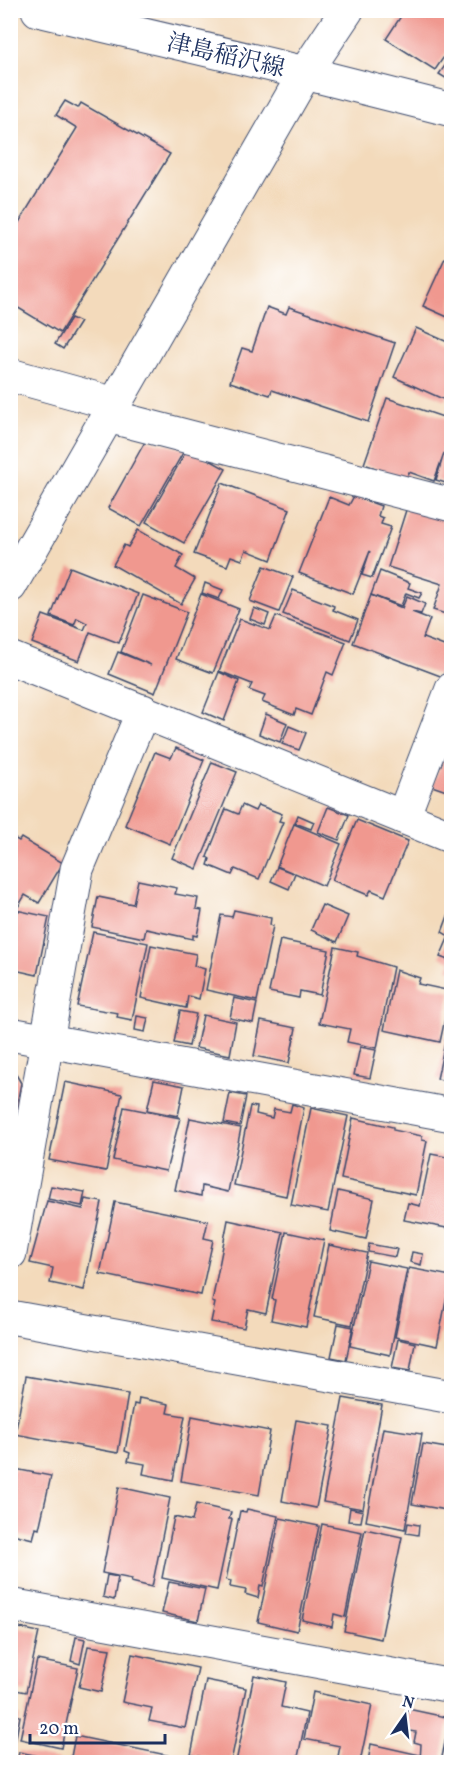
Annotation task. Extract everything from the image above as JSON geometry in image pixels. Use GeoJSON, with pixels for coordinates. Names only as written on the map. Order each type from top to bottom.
{"type":"FeatureCollection","features":[{"type":"Feature","properties":{"kind":"street","name":"津島稲沢線"},"geometry":{"type":"LineString","coordinates":[[38,10],[305,74],[346,10]]}},
{"type":"Feature","properties":{"kind":"street"},"geometry":{"type":"LineString","coordinates":[[10,586],[305,74],[452,110]]}},
{"type":"Feature","properties":{"kind":"street"},"geometry":{"type":"LineString","coordinates":[[10,375],[112,410],[452,505]]}},
{"type":"Feature","properties":{"kind":"street"},"geometry":{"type":"LineString","coordinates":[[10,658],[452,837]]}},
{"type":"Feature","properties":{"kind":"street"},"geometry":{"type":"LineString","coordinates":[[403,817],[452,689]]}},
{"type":"Feature","properties":{"kind":"street"},"geometry":{"type":"LineString","coordinates":[[10,1253],[77,869],[143,711]]}},
{"type":"Feature","properties":{"kind":"street"},"geometry":{"type":"LineString","coordinates":[[10,1035],[452,1115]]}},
{"type":"Feature","properties":{"kind":"street"},"geometry":{"type":"LineString","coordinates":[[10,1317],[452,1397]]}},
{"type":"Feature","properties":{"kind":"street"},"geometry":{"type":"LineString","coordinates":[[10,1605],[452,1686]]}},
{"type":"Feature","properties":{"kind":"building"},"geometry":{"type":"Polygon","coordinates":[[[405,10],[441,10],[452,17],[452,45],[435,70],[386,39],[405,10]]]}},
{"type":"Feature","properties":{"kind":"building"},"geometry":{"type":"Polygon","coordinates":[[[452,56],[452,82],[439,74],[452,56]]]}},
{"type":"Feature","properties":{"kind":"building"},"geometry":{"type":"Polygon","coordinates":[[[65,101],[78,108],[81,103],[170,154],[60,333],[10,303],[10,237],[77,128],[56,115],[65,101]]]}},
{"type":"Feature","properties":{"kind":"building"},"geometry":{"type":"Polygon","coordinates":[[[445,258],[452,261],[452,319],[423,306],[445,258]]]}},
{"type":"Feature","properties":{"kind":"building"},"geometry":{"type":"Polygon","coordinates":[[[267,307],[286,314],[289,307],[395,343],[368,422],[272,390],[270,395],[230,382],[242,348],[252,351],[267,307]]]}},
{"type":"Feature","properties":{"kind":"building"},"geometry":{"type":"Polygon","coordinates":[[[71,318],[80,322],[63,349],[55,344],[71,318]]]}},
{"type":"Feature","properties":{"kind":"building"},"geometry":{"type":"Polygon","coordinates":[[[416,328],[452,344],[452,384],[445,400],[394,377],[416,328]]]}},
{"type":"Feature","properties":{"kind":"building"},"geometry":{"type":"Polygon","coordinates":[[[387,398],[452,420],[452,485],[436,480],[444,453],[434,481],[409,472],[407,479],[364,464],[387,398]]]}},
{"type":"Feature","properties":{"kind":"building"},"geometry":{"type":"Polygon","coordinates":[[[146,440],[185,449],[141,526],[108,508],[146,440]]]}},
{"type":"Feature","properties":{"kind":"building"},"geometry":{"type":"Polygon","coordinates":[[[188,448],[226,469],[184,543],[146,522],[188,448]]]}},
{"type":"Feature","properties":{"kind":"building"},"geometry":{"type":"Polygon","coordinates":[[[222,483],[290,509],[271,560],[246,550],[242,560],[231,556],[227,566],[194,554],[222,483]]]}},
{"type":"Feature","properties":{"kind":"building"},"geometry":{"type":"Polygon","coordinates":[[[354,496],[381,506],[378,516],[383,518],[381,524],[391,527],[372,578],[362,575],[370,551],[353,594],[299,573],[329,497],[349,505],[354,496]]]}},
{"type":"Feature","properties":{"kind":"building"},"geometry":{"type":"Polygon","coordinates":[[[407,507],[452,521],[452,616],[433,610],[442,584],[388,567],[407,507]]]}},
{"type":"Feature","properties":{"kind":"building"},"geometry":{"type":"Polygon","coordinates":[[[138,530],[183,555],[176,568],[195,579],[181,604],[113,565],[124,545],[128,547],[138,530]]]}},
{"type":"Feature","properties":{"kind":"building"},"geometry":{"type":"Polygon","coordinates":[[[264,566],[293,577],[279,612],[250,601],[264,566]]]}},
{"type":"Feature","properties":{"kind":"building"},"geometry":{"type":"Polygon","coordinates":[[[70,567],[138,594],[119,643],[90,632],[79,661],[32,643],[43,615],[84,630],[87,623],[77,618],[74,625],[51,616],[70,567]]]}},
{"type":"Feature","properties":{"kind":"building"},"geometry":{"type":"Polygon","coordinates":[[[380,571],[410,583],[408,588],[422,593],[419,598],[406,593],[401,606],[371,595],[380,571]]]}},
{"type":"Feature","properties":{"kind":"building"},"geometry":{"type":"Polygon","coordinates":[[[205,583],[223,590],[219,599],[202,593],[205,583]]]}},
{"type":"Feature","properties":{"kind":"building"},"geometry":{"type":"Polygon","coordinates":[[[293,590],[334,606],[333,610],[358,620],[350,640],[283,614],[293,590]]]}},
{"type":"Feature","properties":{"kind":"building"},"geometry":{"type":"Polygon","coordinates":[[[201,594],[239,609],[213,673],[176,659],[201,594]]]}},
{"type":"Feature","properties":{"kind":"building"},"geometry":{"type":"Polygon","coordinates":[[[143,595],[187,612],[155,693],[109,674],[118,652],[151,665],[121,652],[143,595]]]}},
{"type":"Feature","properties":{"kind":"building"},"geometry":{"type":"Polygon","coordinates":[[[371,595],[402,608],[407,596],[425,604],[421,614],[412,612],[430,619],[423,638],[452,649],[443,677],[353,643],[371,595]]]}},
{"type":"Feature","properties":{"kind":"building"},"geometry":{"type":"Polygon","coordinates":[[[254,608],[269,614],[265,625],[250,619],[254,608]]]}},
{"type":"Feature","properties":{"kind":"building"},"geometry":{"type":"Polygon","coordinates":[[[276,616],[346,642],[333,675],[327,672],[311,715],[296,709],[294,715],[262,702],[265,696],[249,690],[252,684],[219,671],[240,619],[270,630],[276,616]]]}},
{"type":"Feature","properties":{"kind":"building"},"geometry":{"type":"Polygon","coordinates":[[[219,672],[239,681],[224,721],[203,712],[219,672]]]}},
{"type":"Feature","properties":{"kind":"building"},"geometry":{"type":"Polygon","coordinates":[[[266,714],[287,723],[280,742],[259,734],[266,714]]]}},
{"type":"Feature","properties":{"kind":"building"},"geometry":{"type":"Polygon","coordinates":[[[289,726],[306,733],[299,750],[282,744],[289,726]]]}},
{"type":"Feature","properties":{"kind":"building"},"geometry":{"type":"Polygon","coordinates":[[[452,737],[452,793],[432,786],[452,737]]]}},
{"type":"Feature","properties":{"kind":"building"},"geometry":{"type":"Polygon","coordinates":[[[176,748],[204,760],[170,844],[125,825],[155,752],[171,758],[176,748]]]}},
{"type":"Feature","properties":{"kind":"building"},"geometry":{"type":"Polygon","coordinates":[[[212,762],[237,772],[197,869],[172,858],[212,762]]]}},
{"type":"Feature","properties":{"kind":"building"},"geometry":{"type":"Polygon","coordinates":[[[242,805],[255,811],[258,805],[282,814],[279,821],[283,822],[259,879],[235,869],[232,875],[208,865],[210,859],[207,857],[226,809],[238,814],[242,805]]]}},
{"type":"Feature","properties":{"kind":"building"},"geometry":{"type":"Polygon","coordinates":[[[328,807],[349,815],[339,840],[318,832],[328,807]]]}},
{"type":"Feature","properties":{"kind":"building"},"geometry":{"type":"Polygon","coordinates":[[[298,815],[314,822],[311,829],[295,823],[298,815]]]}},
{"type":"Feature","properties":{"kind":"building"},"geometry":{"type":"Polygon","coordinates":[[[357,820],[408,841],[385,896],[371,890],[368,895],[332,880],[357,820]]]}},
{"type":"Feature","properties":{"kind":"building"},"geometry":{"type":"Polygon","coordinates":[[[294,824],[341,844],[324,886],[295,873],[289,889],[271,881],[277,867],[293,873],[277,866],[294,824]]]}},
{"type":"Feature","properties":{"kind":"building"},"geometry":{"type":"Polygon","coordinates":[[[10,836],[19,841],[21,838],[63,863],[39,903],[25,895],[18,907],[10,902],[10,836]]]}},
{"type":"Feature","properties":{"kind":"building"},"geometry":{"type":"Polygon","coordinates":[[[138,880],[177,888],[175,894],[198,898],[196,909],[202,910],[197,936],[193,935],[193,939],[146,929],[144,938],[92,927],[98,897],[133,904],[138,880]]]}},
{"type":"Feature","properties":{"kind":"building"},"geometry":{"type":"Polygon","coordinates":[[[322,905],[348,916],[337,942],[311,930],[322,905]]]}},
{"type":"Feature","properties":{"kind":"building"},"geometry":{"type":"Polygon","coordinates":[[[451,908],[452,970],[448,969],[451,961],[440,957],[449,936],[442,932],[451,908]]]}},
{"type":"Feature","properties":{"kind":"building"},"geometry":{"type":"Polygon","coordinates":[[[16,910],[49,917],[37,975],[10,969],[10,939],[16,910]]]}},
{"type":"Feature","properties":{"kind":"building"},"geometry":{"type":"Polygon","coordinates":[[[234,910],[271,918],[270,925],[273,926],[257,1001],[206,990],[221,915],[232,917],[234,910]]]}},
{"type":"Feature","properties":{"kind":"building"},"geometry":{"type":"Polygon","coordinates":[[[93,932],[148,943],[132,1020],[117,1017],[118,1013],[77,1006],[93,932]]]}},
{"type":"Feature","properties":{"kind":"building"},"geometry":{"type":"Polygon","coordinates":[[[280,940],[329,950],[320,995],[300,991],[299,998],[269,992],[280,940]]]}},
{"type":"Feature","properties":{"kind":"building"},"geometry":{"type":"Polygon","coordinates":[[[151,945],[196,954],[194,966],[205,969],[199,999],[188,996],[186,1008],[141,998],[151,945]]]}},
{"type":"Feature","properties":{"kind":"building"},"geometry":{"type":"Polygon","coordinates":[[[335,947],[358,952],[357,956],[393,967],[377,1048],[347,1042],[350,1029],[319,1023],[335,947]]]}},
{"type":"Feature","properties":{"kind":"building"},"geometry":{"type":"Polygon","coordinates":[[[396,970],[420,978],[418,984],[451,991],[440,1042],[384,1030],[396,970]]]}},
{"type":"Feature","properties":{"kind":"building"},"geometry":{"type":"Polygon","coordinates":[[[234,998],[257,1003],[253,1023],[230,1018],[234,998]]]}},
{"type":"Feature","properties":{"kind":"building"},"geometry":{"type":"Polygon","coordinates":[[[180,1011],[196,1014],[189,1046],[174,1043],[180,1011]]]}},
{"type":"Feature","properties":{"kind":"building"},"geometry":{"type":"Polygon","coordinates":[[[452,1011],[452,1082],[437,1079],[452,1011]]]}},
{"type":"Feature","properties":{"kind":"building"},"geometry":{"type":"Polygon","coordinates":[[[203,1015],[236,1022],[230,1055],[196,1048],[203,1015]]]}},
{"type":"Feature","properties":{"kind":"building"},"geometry":{"type":"Polygon","coordinates":[[[137,1016],[148,1018],[145,1032],[135,1030],[137,1016]]]}},
{"type":"Feature","properties":{"kind":"building"},"geometry":{"type":"Polygon","coordinates":[[[261,1021],[296,1028],[289,1063],[254,1056],[261,1021]]]}},
{"type":"Feature","properties":{"kind":"building"},"geometry":{"type":"Polygon","coordinates":[[[360,1047],[376,1050],[370,1078],[354,1075],[360,1047]]]}},
{"type":"Feature","properties":{"kind":"building"},"geometry":{"type":"Polygon","coordinates":[[[10,1071],[14,1071],[21,1083],[12,1130],[10,1071]]]}},
{"type":"Feature","properties":{"kind":"building"},"geometry":{"type":"Polygon","coordinates":[[[154,1080],[184,1086],[178,1116],[147,1110],[154,1080]]]}},
{"type":"Feature","properties":{"kind":"building"},"geometry":{"type":"Polygon","coordinates":[[[65,1082],[122,1094],[106,1171],[49,1160],[65,1082]]]}},
{"type":"Feature","properties":{"kind":"building"},"geometry":{"type":"Polygon","coordinates":[[[230,1093],[246,1096],[240,1126],[224,1123],[230,1093]]]}},
{"type":"Feature","properties":{"kind":"building"},"geometry":{"type":"Polygon","coordinates":[[[292,1104],[304,1108],[286,1196],[234,1185],[250,1106],[257,1107],[256,1114],[272,1118],[274,1109],[290,1112],[292,1104]]]}},
{"type":"Feature","properties":{"kind":"building"},"geometry":{"type":"Polygon","coordinates":[[[124,1107],[180,1118],[166,1171],[113,1160],[124,1107]]]}},
{"type":"Feature","properties":{"kind":"building"},"geometry":{"type":"Polygon","coordinates":[[[311,1108],[348,1116],[328,1212],[291,1205],[311,1108]]]}},
{"type":"Feature","properties":{"kind":"building"},"geometry":{"type":"Polygon","coordinates":[[[190,1118],[241,1128],[228,1192],[202,1186],[201,1196],[175,1190],[190,1118]]]}},
{"type":"Feature","properties":{"kind":"building"},"geometry":{"type":"Polygon","coordinates":[[[353,1118],[422,1136],[422,1140],[427,1141],[416,1195],[341,1179],[353,1118]]]}},
{"type":"Feature","properties":{"kind":"building"},"geometry":{"type":"Polygon","coordinates":[[[431,1154],[452,1158],[452,1229],[404,1220],[408,1203],[420,1206],[431,1154]]]}},
{"type":"Feature","properties":{"kind":"building"},"geometry":{"type":"Polygon","coordinates":[[[51,1186],[85,1192],[82,1206],[48,1199],[51,1186]]]}},
{"type":"Feature","properties":{"kind":"building"},"geometry":{"type":"Polygon","coordinates":[[[338,1191],[374,1199],[366,1239],[330,1231],[338,1191]]]}},
{"type":"Feature","properties":{"kind":"building"},"geometry":{"type":"Polygon","coordinates":[[[85,1199],[102,1202],[84,1290],[50,1283],[53,1268],[30,1263],[47,1201],[83,1209],[85,1199]]]}},
{"type":"Feature","properties":{"kind":"building"},"geometry":{"type":"Polygon","coordinates":[[[115,1202],[208,1221],[204,1238],[213,1240],[201,1295],[100,1274],[115,1202]]]}},
{"type":"Feature","properties":{"kind":"building"},"geometry":{"type":"Polygon","coordinates":[[[228,1220],[283,1232],[266,1313],[248,1309],[244,1328],[211,1322],[215,1303],[212,1302],[228,1220]]]}},
{"type":"Feature","properties":{"kind":"building"},"geometry":{"type":"Polygon","coordinates":[[[286,1232],[324,1240],[306,1327],[271,1320],[275,1300],[272,1299],[286,1232]]]}},
{"type":"Feature","properties":{"kind":"building"},"geometry":{"type":"Polygon","coordinates":[[[369,1244],[397,1249],[395,1257],[368,1252],[369,1244]]]}},
{"type":"Feature","properties":{"kind":"building"},"geometry":{"type":"Polygon","coordinates":[[[329,1245],[367,1253],[352,1325],[314,1317],[329,1245]]]}},
{"type":"Feature","properties":{"kind":"building"},"geometry":{"type":"Polygon","coordinates":[[[412,1252],[423,1254],[421,1265],[410,1262],[412,1252]]]}},
{"type":"Feature","properties":{"kind":"building"},"geometry":{"type":"Polygon","coordinates":[[[368,1261],[407,1269],[390,1355],[350,1346],[368,1261]]]}},
{"type":"Feature","properties":{"kind":"building"},"geometry":{"type":"Polygon","coordinates":[[[409,1268],[451,1276],[437,1346],[395,1337],[409,1268]]]}},
{"type":"Feature","properties":{"kind":"building"},"geometry":{"type":"Polygon","coordinates":[[[338,1324],[353,1327],[346,1360],[331,1357],[338,1324]]]}},
{"type":"Feature","properties":{"kind":"building"},"geometry":{"type":"Polygon","coordinates":[[[398,1339],[415,1343],[410,1371],[392,1368],[398,1339]]]}},
{"type":"Feature","properties":{"kind":"building"},"geometry":{"type":"Polygon","coordinates":[[[26,1376],[128,1394],[118,1453],[15,1434],[26,1376]]]}},
{"type":"Feature","properties":{"kind":"building"},"geometry":{"type":"Polygon","coordinates":[[[139,1398],[169,1404],[167,1413],[185,1416],[173,1480],[143,1474],[145,1464],[128,1461],[130,1453],[125,1451],[134,1404],[138,1405],[139,1398]]]}},
{"type":"Feature","properties":{"kind":"building"},"geometry":{"type":"Polygon","coordinates":[[[343,1398],[382,1405],[363,1509],[323,1502],[343,1398]]]}},
{"type":"Feature","properties":{"kind":"building"},"geometry":{"type":"Polygon","coordinates":[[[192,1416],[270,1431],[259,1495],[181,1481],[192,1416]]]}},
{"type":"Feature","properties":{"kind":"building"},"geometry":{"type":"Polygon","coordinates":[[[296,1420],[332,1426],[316,1508],[282,1501],[296,1420]]]}},
{"type":"Feature","properties":{"kind":"building"},"geometry":{"type":"Polygon","coordinates":[[[383,1428],[422,1434],[405,1529],[366,1521],[383,1428]]]}},
{"type":"Feature","properties":{"kind":"building"},"geometry":{"type":"Polygon","coordinates":[[[423,1444],[452,1449],[452,1511],[412,1504],[423,1444]]]}},
{"type":"Feature","properties":{"kind":"building"},"geometry":{"type":"Polygon","coordinates":[[[10,1468],[51,1476],[39,1529],[36,1528],[33,1539],[13,1534],[10,1539],[10,1468]]]}},
{"type":"Feature","properties":{"kind":"building"},"geometry":{"type":"Polygon","coordinates":[[[119,1487],[170,1498],[152,1587],[131,1582],[132,1579],[102,1573],[119,1487]]]}},
{"type":"Feature","properties":{"kind":"building"},"geometry":{"type":"Polygon","coordinates":[[[196,1504],[231,1512],[229,1519],[232,1519],[217,1590],[162,1578],[174,1517],[192,1521],[196,1504]]]}},
{"type":"Feature","properties":{"kind":"building"},"geometry":{"type":"Polygon","coordinates":[[[350,1508],[363,1511],[361,1522],[348,1521],[350,1508]]]}},
{"type":"Feature","properties":{"kind":"building"},"geometry":{"type":"Polygon","coordinates":[[[247,1509],[278,1516],[263,1586],[260,1585],[258,1598],[245,1594],[246,1590],[230,1587],[231,1581],[226,1580],[240,1511],[246,1512],[247,1509]]]}},
{"type":"Feature","properties":{"kind":"building"},"geometry":{"type":"Polygon","coordinates":[[[280,1518],[319,1526],[297,1631],[258,1622],[280,1518]]]}},
{"type":"Feature","properties":{"kind":"building"},"geometry":{"type":"Polygon","coordinates":[[[408,1523],[419,1525],[418,1535],[406,1533],[408,1523]]]}},
{"type":"Feature","properties":{"kind":"building"},"geometry":{"type":"Polygon","coordinates":[[[322,1524],[362,1532],[345,1617],[334,1614],[332,1627],[302,1620],[322,1524]]]}},
{"type":"Feature","properties":{"kind":"building"},"geometry":{"type":"Polygon","coordinates":[[[365,1529],[402,1537],[381,1639],[344,1631],[365,1529]]]}},
{"type":"Feature","properties":{"kind":"building"},"geometry":{"type":"Polygon","coordinates":[[[107,1575],[118,1577],[114,1600],[103,1597],[107,1575]]]}},
{"type":"Feature","properties":{"kind":"building"},"geometry":{"type":"Polygon","coordinates":[[[169,1582],[205,1589],[198,1621],[162,1613],[169,1582]]]}},
{"type":"Feature","properties":{"kind":"building"},"geometry":{"type":"Polygon","coordinates":[[[10,1626],[39,1632],[26,1692],[10,1689],[10,1626]]]}},
{"type":"Feature","properties":{"kind":"building"},"geometry":{"type":"Polygon","coordinates":[[[76,1637],[85,1639],[80,1664],[71,1661],[76,1637]]]}},
{"type":"Feature","properties":{"kind":"building"},"geometry":{"type":"Polygon","coordinates":[[[88,1646],[110,1649],[101,1692],[79,1687],[88,1646]]]}},
{"type":"Feature","properties":{"kind":"building"},"geometry":{"type":"Polygon","coordinates":[[[132,1654],[198,1668],[185,1728],[149,1721],[152,1708],[122,1702],[132,1654]]]}},
{"type":"Feature","properties":{"kind":"building"},"geometry":{"type":"Polygon","coordinates":[[[37,1660],[78,1668],[61,1748],[20,1739],[37,1660]]]}},
{"type":"Feature","properties":{"kind":"building"},"geometry":{"type":"Polygon","coordinates":[[[254,1675],[286,1682],[281,1707],[307,1713],[297,1762],[236,1762],[254,1675]]]}},
{"type":"Feature","properties":{"kind":"building"},"geometry":{"type":"Polygon","coordinates":[[[206,1680],[246,1688],[231,1762],[191,1755],[206,1680]]]}},
{"type":"Feature","properties":{"kind":"building"},"geometry":{"type":"Polygon","coordinates":[[[313,1692],[372,1705],[360,1762],[337,1762],[340,1746],[304,1739],[313,1692]]]}},
{"type":"Feature","properties":{"kind":"building"},"geometry":{"type":"Polygon","coordinates":[[[408,1709],[450,1718],[441,1762],[420,1762],[421,1744],[414,1742],[416,1732],[403,1730],[408,1709]]]}},
{"type":"Feature","properties":{"kind":"building"},"geometry":{"type":"Polygon","coordinates":[[[10,1714],[20,1716],[12,1759],[10,1759],[10,1714]]]}},
{"type":"Feature","properties":{"kind":"building"},"geometry":{"type":"Polygon","coordinates":[[[75,1736],[181,1758],[180,1762],[70,1762],[75,1736]]]}},
{"type":"Feature","properties":{"kind":"building"},"geometry":{"type":"Polygon","coordinates":[[[371,1744],[420,1755],[419,1762],[368,1762],[371,1744]]]}},
{"type":"Feature","properties":{"kind":"building"},"geometry":{"type":"Polygon","coordinates":[[[19,1752],[59,1760],[59,1762],[17,1762],[19,1752]]]}}]}
